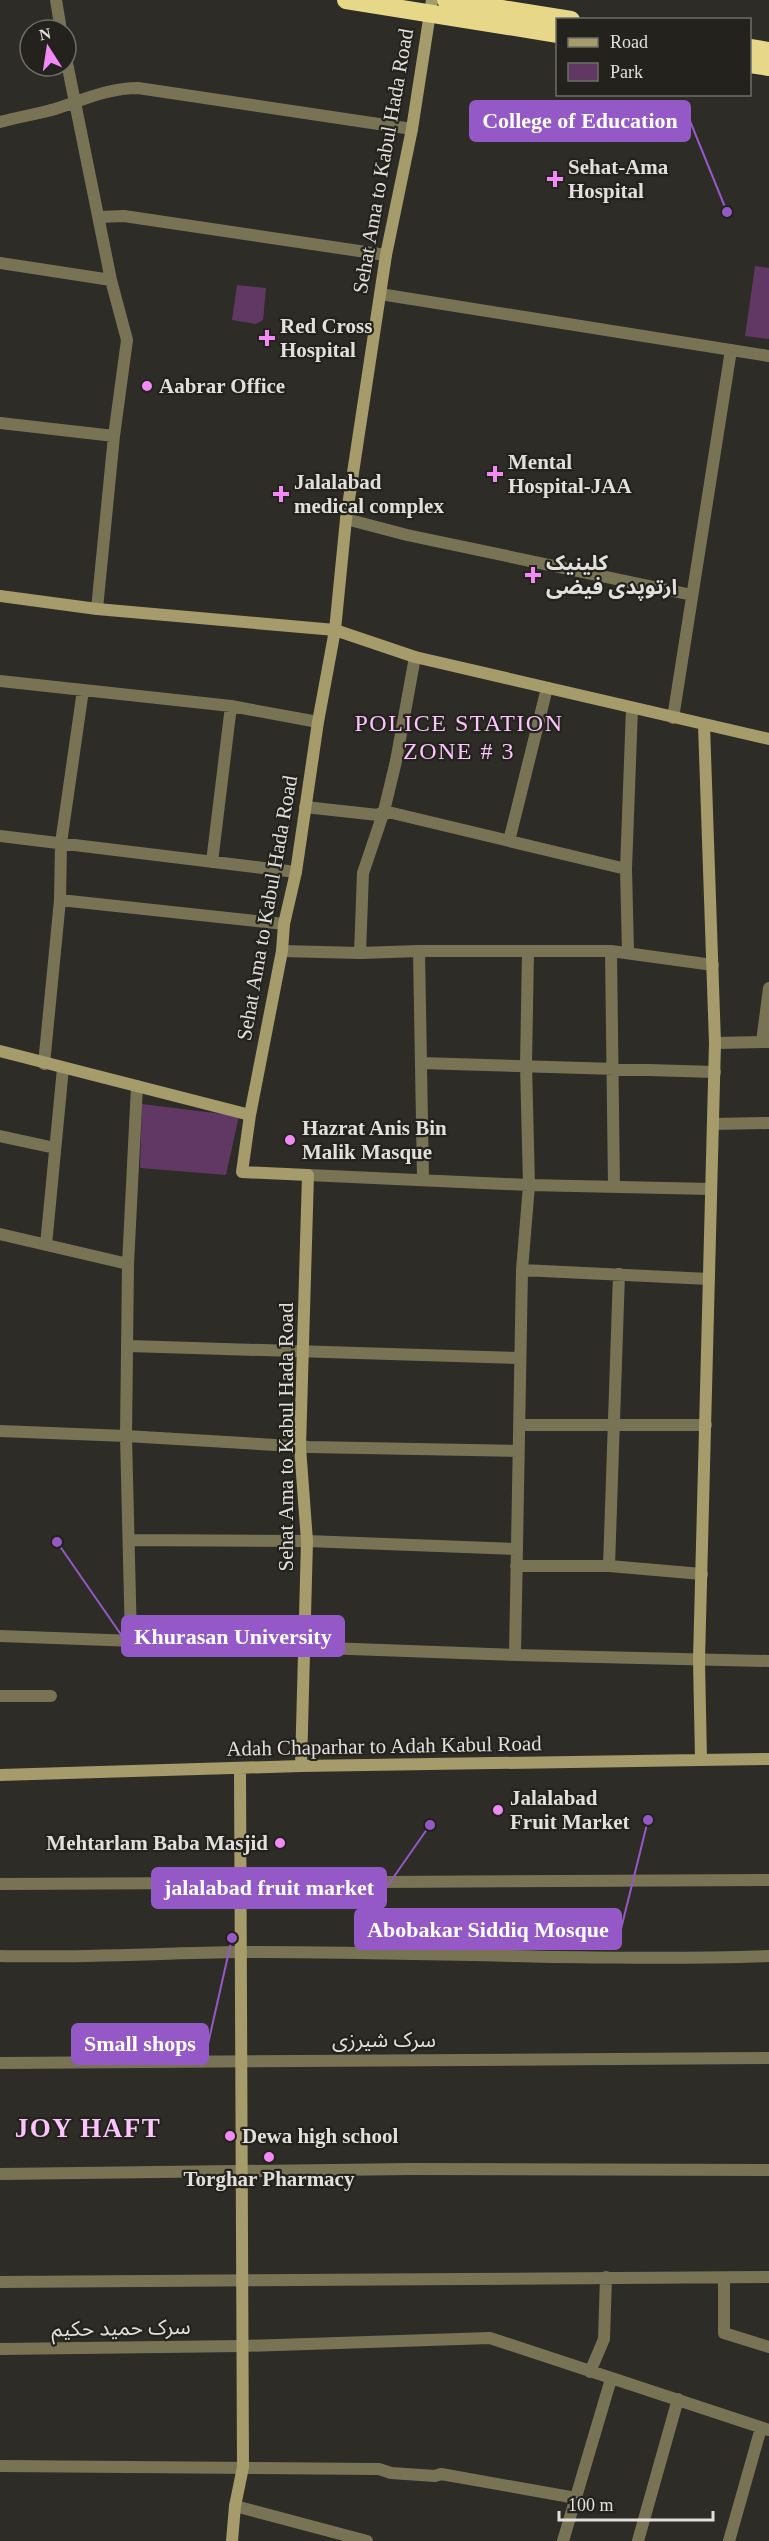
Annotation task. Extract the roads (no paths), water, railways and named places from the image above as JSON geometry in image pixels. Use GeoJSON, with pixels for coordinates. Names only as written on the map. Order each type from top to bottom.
{"type":"FeatureCollection","features":[{"type":"Feature","properties":{"kind":"highway"},"geometry":{"type":"LineString","coordinates":[[346,0],[430,7],[556,34]]}},
{"type":"Feature","properties":{"kind":"highway"},"geometry":{"type":"LineString","coordinates":[[446,0],[558,18]]}},
{"type":"Feature","properties":{"kind":"highway"},"geometry":{"type":"LineString","coordinates":[[751,48],[769,51]]}},
{"type":"Feature","properties":{"kind":"highway"},"geometry":{"type":"LineString","coordinates":[[751,64],[769,68]]}},
{"type":"Feature","properties":{"kind":"main road","name":"Sehat Ama to Kabul Hada Road"},"geometry":{"type":"LineString","coordinates":[[301,1766],[307,1541],[300,1447],[308,1175],[242,1172],[250,1115],[282,951],[284,924],[296,872],[318,722],[335,630],[346,519],[386,255],[412,129],[430,7]]}},
{"type":"Feature","properties":{"kind":"main road"},"geometry":{"type":"LineString","coordinates":[[0,596],[97,609],[335,630],[415,657],[769,739]]}},
{"type":"Feature","properties":{"kind":"main road"},"geometry":{"type":"LineString","coordinates":[[701,1760],[699,1660],[715,1043],[704,725]]}},
{"type":"Feature","properties":{"kind":"main road"},"geometry":{"type":"LineString","coordinates":[[0,1051],[250,1115]]}},
{"type":"Feature","properties":{"kind":"main road","name":"Adah Chaparhar to Adah Kabul Road"},"geometry":{"type":"LineString","coordinates":[[0,1775],[301,1766],[769,1759]]}},
{"type":"Feature","properties":{"kind":"main road"},"geometry":{"type":"LineString","coordinates":[[232,2541],[235,2506],[243,2467],[240,1769]]}},
{"type":"Feature","properties":{"kind":"street"},"geometry":{"type":"LineString","coordinates":[[56,0],[59,18]]}},
{"type":"Feature","properties":{"kind":"street"},"geometry":{"type":"LineString","coordinates":[[70,78],[111,280],[126,340],[97,609]]}},
{"type":"Feature","properties":{"kind":"street"},"geometry":{"type":"LineString","coordinates":[[0,122],[54,109],[122,88],[138,88],[412,129]]}},
{"type":"Feature","properties":{"kind":"street"},"geometry":{"type":"LineString","coordinates":[[99,217],[124,216],[386,255]]}},
{"type":"Feature","properties":{"kind":"street"},"geometry":{"type":"LineString","coordinates":[[0,263],[111,280]]}},
{"type":"Feature","properties":{"kind":"street"},"geometry":{"type":"LineString","coordinates":[[380,294],[769,356]]}},
{"type":"Feature","properties":{"kind":"street"},"geometry":{"type":"LineString","coordinates":[[673,718],[732,350]]}},
{"type":"Feature","properties":{"kind":"street"},"geometry":{"type":"LineString","coordinates":[[0,423],[114,436]]}},
{"type":"Feature","properties":{"kind":"street"},"geometry":{"type":"LineString","coordinates":[[346,519],[407,535],[692,595]]}},
{"type":"Feature","properties":{"kind":"street"},"geometry":{"type":"LineString","coordinates":[[360,953],[363,873],[384,811],[396,761],[415,657]]}},
{"type":"Feature","properties":{"kind":"street"},"geometry":{"type":"LineString","coordinates":[[0,681],[231,706],[318,722]]}},
{"type":"Feature","properties":{"kind":"street"},"geometry":{"type":"LineString","coordinates":[[509,841],[547,688]]}},
{"type":"Feature","properties":{"kind":"street"},"geometry":{"type":"LineString","coordinates":[[44,1064],[60,900],[61,843],[83,690]]}},
{"type":"Feature","properties":{"kind":"street"},"geometry":{"type":"LineString","coordinates":[[212,862],[231,706]]}},
{"type":"Feature","properties":{"kind":"street"},"geometry":{"type":"LineString","coordinates":[[628,952],[626,868],[632,708]]}},
{"type":"Feature","properties":{"kind":"street"},"geometry":{"type":"LineString","coordinates":[[305,807],[378,816],[384,811]]}},
{"type":"Feature","properties":{"kind":"street"},"geometry":{"type":"LineString","coordinates":[[384,811],[626,868]]}},
{"type":"Feature","properties":{"kind":"street"},"geometry":{"type":"LineString","coordinates":[[0,836],[296,872]]}},
{"type":"Feature","properties":{"kind":"street"},"geometry":{"type":"LineString","coordinates":[[60,900],[284,924]]}},
{"type":"Feature","properties":{"kind":"street"},"geometry":{"type":"LineString","coordinates":[[282,951],[360,953],[611,951],[713,964]]}},
{"type":"Feature","properties":{"kind":"street"},"geometry":{"type":"LineString","coordinates":[[419,951],[423,1179]]}},
{"type":"Feature","properties":{"kind":"street"},"geometry":{"type":"LineString","coordinates":[[515,1655],[522,1270],[529,1185],[526,1065],[528,951]]}},
{"type":"Feature","properties":{"kind":"street"},"geometry":{"type":"LineString","coordinates":[[611,951],[610,1068],[614,1187]]}},
{"type":"Feature","properties":{"kind":"street"},"geometry":{"type":"LineString","coordinates":[[715,1043],[765,1042],[769,988]]}},
{"type":"Feature","properties":{"kind":"street"},"geometry":{"type":"LineString","coordinates":[[421,1063],[714,1072]]}},
{"type":"Feature","properties":{"kind":"street"},"geometry":{"type":"LineString","coordinates":[[46,1245],[63,1068]]}},
{"type":"Feature","properties":{"kind":"street"},"geometry":{"type":"LineString","coordinates":[[131,1640],[126,1436],[129,1264],[137,1086]]}},
{"type":"Feature","properties":{"kind":"street"},"geometry":{"type":"LineString","coordinates":[[713,1124],[769,1124]]}},
{"type":"Feature","properties":{"kind":"street"},"geometry":{"type":"LineString","coordinates":[[0,1136],[55,1148]]}},
{"type":"Feature","properties":{"kind":"street"},"geometry":{"type":"LineString","coordinates":[[308,1175],[529,1185],[711,1189]]}},
{"type":"Feature","properties":{"kind":"street"},"geometry":{"type":"LineString","coordinates":[[0,1234],[129,1264]]}},
{"type":"Feature","properties":{"kind":"street"},"geometry":{"type":"LineString","coordinates":[[522,1270],[709,1279]]}},
{"type":"Feature","properties":{"kind":"street"},"geometry":{"type":"LineString","coordinates":[[609,1566],[620,1274]]}},
{"type":"Feature","properties":{"kind":"street"},"geometry":{"type":"LineString","coordinates":[[129,1346],[520,1358]]}},
{"type":"Feature","properties":{"kind":"street"},"geometry":{"type":"LineString","coordinates":[[519,1425],[706,1425]]}},
{"type":"Feature","properties":{"kind":"street"},"geometry":{"type":"LineString","coordinates":[[0,1431],[300,1447],[518,1451]]}},
{"type":"Feature","properties":{"kind":"street"},"geometry":{"type":"LineString","coordinates":[[129,1540],[307,1541],[517,1548]]}},
{"type":"Feature","properties":{"kind":"street"},"geometry":{"type":"LineString","coordinates":[[516,1566],[609,1566],[702,1574]]}},
{"type":"Feature","properties":{"kind":"street"},"geometry":{"type":"LineString","coordinates":[[0,1636],[515,1655],[769,1661]]}},
{"type":"Feature","properties":{"kind":"street"},"geometry":{"type":"LineString","coordinates":[[0,1696],[51,1696]]}},
{"type":"Feature","properties":{"kind":"street"},"geometry":{"type":"LineString","coordinates":[[0,1884],[769,1880]]}},
{"type":"Feature","properties":{"kind":"street"},"geometry":{"type":"LineString","coordinates":[[0,1956],[74,1958],[241,1952],[666,1960],[769,1956]]}},
{"type":"Feature","properties":{"kind":"street","name":"سرک شیرزی"},"geometry":{"type":"LineString","coordinates":[[0,2063],[769,2058]]}},
{"type":"Feature","properties":{"kind":"street"},"geometry":{"type":"LineString","coordinates":[[0,2174],[769,2170]]}},
{"type":"Feature","properties":{"kind":"street"},"geometry":{"type":"LineString","coordinates":[[590,2372],[604,2339],[606,2277]]}},
{"type":"Feature","properties":{"kind":"street"},"geometry":{"type":"LineString","coordinates":[[0,2282],[769,2277]]}},
{"type":"Feature","properties":{"kind":"street"},"geometry":{"type":"LineString","coordinates":[[724,2278],[724,2333],[769,2347]]}},
{"type":"Feature","properties":{"kind":"street","name":"سرک حمید حکیم"},"geometry":{"type":"LineString","coordinates":[[0,2349],[243,2346],[490,2338],[611,2379],[641,2386],[765,2429]]}},
{"type":"Feature","properties":{"kind":"street"},"geometry":{"type":"LineString","coordinates":[[563,2541],[611,2379]]}},
{"type":"Feature","properties":{"kind":"street"},"geometry":{"type":"LineString","coordinates":[[638,2541],[678,2399]]}},
{"type":"Feature","properties":{"kind":"street"},"geometry":{"type":"LineString","coordinates":[[729,2541],[765,2429]]}},
{"type":"Feature","properties":{"kind":"street"},"geometry":{"type":"LineString","coordinates":[[0,2466],[379,2469],[391,2473],[435,2476],[441,2474],[576,2498]]}},
{"type":"Feature","properties":{"kind":"street"},"geometry":{"type":"LineString","coordinates":[[235,2506],[367,2541]]}},
{"type":"Feature","properties":{"kind":"place","name":"Sehat-Ama Hospital"},"geometry":{"type":"Point","coordinates":[555,179]}},
{"type":"Feature","properties":{"kind":"place","name":"College of Education"},"geometry":{"type":"Point","coordinates":[727,212]}},
{"type":"Feature","properties":{"kind":"place","name":"Red Cross Hospital"},"geometry":{"type":"Point","coordinates":[267,338]}},
{"type":"Feature","properties":{"kind":"place","name":"Aabrar Office"},"geometry":{"type":"Point","coordinates":[147,386]}},
{"type":"Feature","properties":{"kind":"place","name":"Mental Hospital-JAA"},"geometry":{"type":"Point","coordinates":[495,474]}},
{"type":"Feature","properties":{"kind":"place","name":"Jalalabad medical complex"},"geometry":{"type":"Point","coordinates":[281,494]}},
{"type":"Feature","properties":{"kind":"place","name":"کلینیک ارتوپدی فیضی"},"geometry":{"type":"Point","coordinates":[533,575]}},
{"type":"Feature","properties":{"kind":"place","name":"Hazrat Anis Bin Malik Masque"},"geometry":{"type":"Point","coordinates":[290,1140]}},
{"type":"Feature","properties":{"kind":"place","name":"Khurasan University"},"geometry":{"type":"Point","coordinates":[57,1542]}},
{"type":"Feature","properties":{"kind":"place","name":"Jalalabad Fruit Market"},"geometry":{"type":"Point","coordinates":[498,1810]}},
{"type":"Feature","properties":{"kind":"place","name":"Abobakar Siddiq Mosque"},"geometry":{"type":"Point","coordinates":[648,1820]}},
{"type":"Feature","properties":{"kind":"place","name":"jalalabad fruit market"},"geometry":{"type":"Point","coordinates":[430,1825]}},
{"type":"Feature","properties":{"kind":"place","name":"Mehtarlam Baba Masjid"},"geometry":{"type":"Point","coordinates":[280,1843]}},
{"type":"Feature","properties":{"kind":"place","name":"Small shops"},"geometry":{"type":"Point","coordinates":[232,1938]}},
{"type":"Feature","properties":{"kind":"place","name":"Dewa high school"},"geometry":{"type":"Point","coordinates":[230,2136]}},
{"type":"Feature","properties":{"kind":"place","name":"Torghar Pharmacy"},"geometry":{"type":"Point","coordinates":[269,2157]}},
{"type":"Feature","properties":{"kind":"district","name":"POLICE STATION ZONE # 3"},"geometry":{"type":"Point","coordinates":[459,737]}},
{"type":"Feature","properties":{"kind":"district","name":"JOY HAFT"},"geometry":{"type":"Point","coordinates":[88,2128]}}]}
